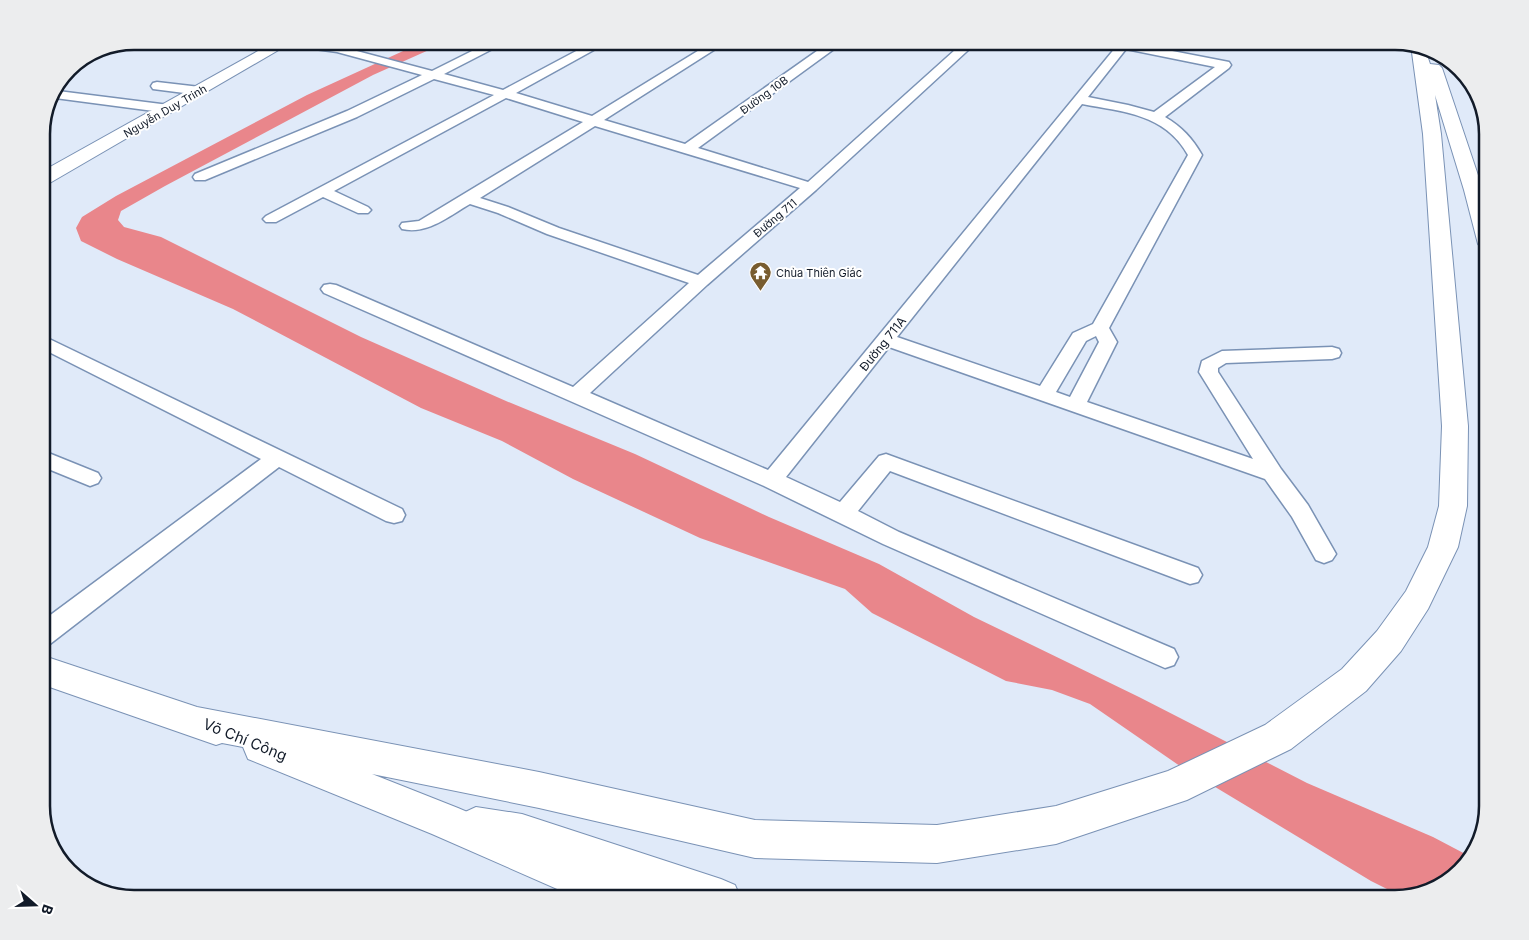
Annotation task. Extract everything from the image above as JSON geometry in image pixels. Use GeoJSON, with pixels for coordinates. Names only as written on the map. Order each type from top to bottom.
{"type":"FeatureCollection","features":[{"type":"Feature","properties":{"kind":"main road","name":"Nguyễn Duy Trinh"},"geometry":{"type":"LineString","coordinates":[[50,175],[272,50]]}},
{"type":"Feature","properties":{"kind":"main road"},"geometry":{"type":"LineString","coordinates":[[199,722],[539,790],[755,839],[937,844],[1056,825],[1174,787],[1278,737],[1354,680],[1389,641],[1417,600],[1443,547],[1453,506],[1455,426],[1435,173],[1422,62],[1419,54]]}},
{"type":"Feature","properties":{"kind":"main road"},"geometry":{"type":"LineString","coordinates":[[1431,58],[1452,117],[1479,209]]}},
{"type":"Feature","properties":{"kind":"main road","name":"Võ Chí Công"},"geometry":{"type":"LineString","coordinates":[[50,672],[199,722],[445,821],[559,871],[610,890]]}},
{"type":"Feature","properties":{"kind":"main road","name":"Võ Chí Công"},"geometry":{"type":"LineString","coordinates":[[445,821],[522,833],[694,890]]}},
{"type":"Feature","properties":{"kind":"street"},"geometry":{"type":"LineString","coordinates":[[338,50],[374,58],[596,120],[811,187]]}},
{"type":"Feature","properties":{"kind":"street"},"geometry":{"type":"LineString","coordinates":[[200,178],[343,118],[424,73],[480,50]]}},
{"type":"Feature","properties":{"kind":"street"},"geometry":{"type":"LineString","coordinates":[[271,219],[587,50]]}},
{"type":"Feature","properties":{"kind":"street"},"geometry":{"type":"LineString","coordinates":[[408,226],[423,225],[468,199],[708,50]]}},
{"type":"Feature","properties":{"kind":"street","name":"Đường 10B"},"geometry":{"type":"LineString","coordinates":[[688,148],[826,50]]}},
{"type":"Feature","properties":{"kind":"street","name":"Đường 711"},"geometry":{"type":"LineString","coordinates":[[576,395],[701,281],[811,187],[962,50]]}},
{"type":"Feature","properties":{"kind":"street","name":"Đường 711A"},"geometry":{"type":"LineString","coordinates":[[772,480],[887,340],[1119,50]]}},
{"type":"Feature","properties":{"kind":"street"},"geometry":{"type":"LineString","coordinates":[[1156,116],[1225,65],[1157,50]]}},
{"type":"Feature","properties":{"kind":"street"},"geometry":{"type":"LineString","coordinates":[[157,86],[200,92]]}},
{"type":"Feature","properties":{"kind":"street"},"geometry":{"type":"LineString","coordinates":[[59,97],[169,109]]}},
{"type":"Feature","properties":{"kind":"street"},"geometry":{"type":"LineString","coordinates":[[1044,396],[1079,337],[1100,328],[1195,155],[1191,145],[1179,133],[1156,116],[1078,99]]}},
{"type":"Feature","properties":{"kind":"street"},"geometry":{"type":"LineString","coordinates":[[323,192],[363,210]]}},
{"type":"Feature","properties":{"kind":"street"},"geometry":{"type":"LineString","coordinates":[[468,199],[503,210],[553,231],[701,281]]}},
{"type":"Feature","properties":{"kind":"street"},"geometry":{"type":"LineString","coordinates":[[330,289],[772,480],[844,513],[891,538],[1165,656]]}},
{"type":"Feature","properties":{"kind":"street"},"geometry":{"type":"LineString","coordinates":[[1076,406],[1108,342],[1100,328]]}},
{"type":"Feature","properties":{"kind":"street"},"geometry":{"type":"LineString","coordinates":[[887,340],[1272,474]]}},
{"type":"Feature","properties":{"kind":"street"},"geometry":{"type":"LineString","coordinates":[[50,344],[394,515]]}},
{"type":"Feature","properties":{"kind":"street"},"geometry":{"type":"LineString","coordinates":[[1324,554],[1300,511],[1272,474],[1208,372],[1209,365],[1222,358],[1332,353]]}},
{"type":"Feature","properties":{"kind":"street"},"geometry":{"type":"LineString","coordinates":[[50,629],[278,458]]}},
{"type":"Feature","properties":{"kind":"street"},"geometry":{"type":"LineString","coordinates":[[50,461],[90,478]]}},
{"type":"Feature","properties":{"kind":"street"},"geometry":{"type":"LineString","coordinates":[[844,513],[886,461],[1190,574]]}},
{"type":"Feature","properties":{"kind":"shaded area"},"geometry":{"type":"Polygon","coordinates":[[[405,50],[429,50],[373,75],[165,186],[121,211],[118,220],[124,227],[161,237],[361,337],[506,401],[635,454],[769,517],[879,564],[974,617],[1139,697],[1307,783],[1433,837],[1464,853],[1446,873],[1427,884],[1406,889],[1389,890],[1177,764],[1090,704],[1052,690],[1006,681],[872,613],[845,589],[700,538],[573,479],[502,441],[421,408],[233,309],[117,259],[81,241],[76,228],[82,217],[116,196],[307,95],[405,50]]]}},
{"type":"Feature","properties":{"kind":"place","name":"Chùa Thiên Giác"},"geometry":{"type":"Point","coordinates":[760,292]}}]}
